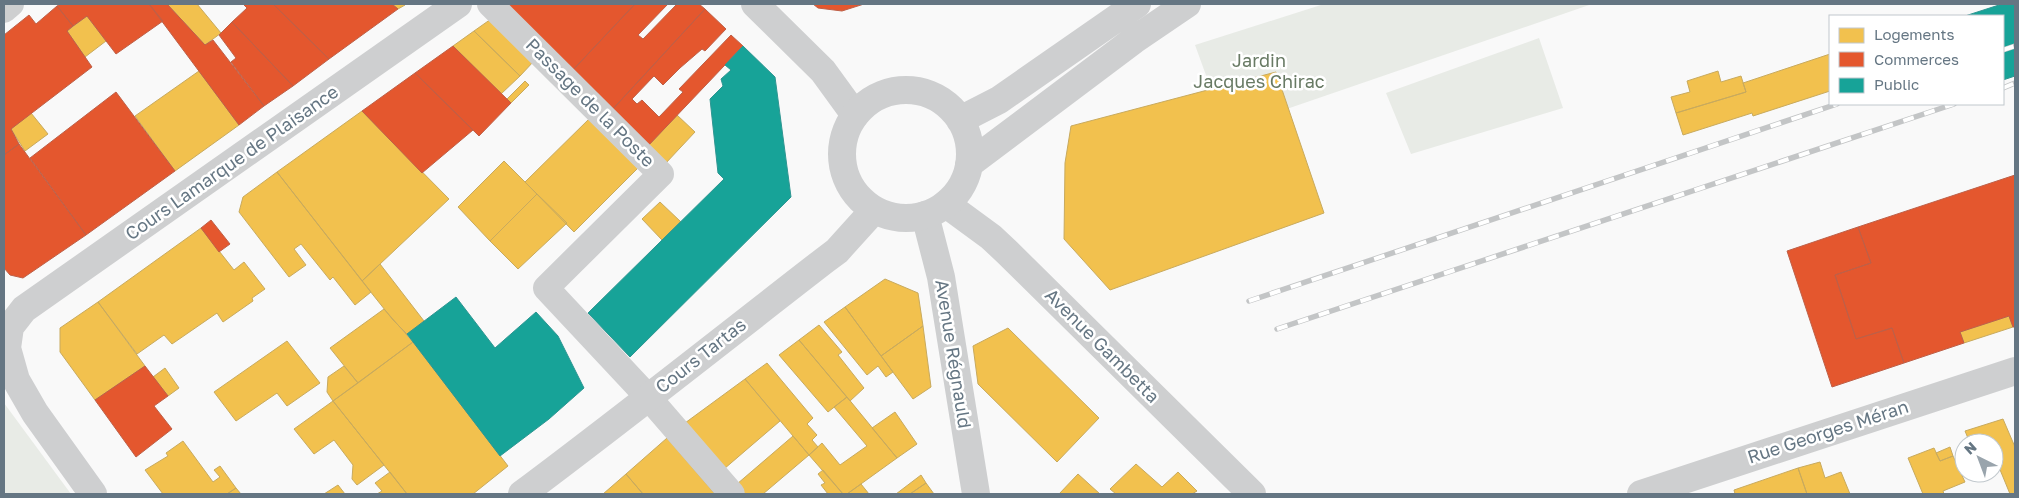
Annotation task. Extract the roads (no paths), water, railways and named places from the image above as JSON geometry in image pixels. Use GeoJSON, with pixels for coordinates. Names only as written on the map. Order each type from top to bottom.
{"type":"FeatureCollection","features":[{"type":"Feature","properties":{"kind":"street"},"geometry":{"type":"LineString","coordinates":[[4,10],[11,4]]}},
{"type":"Feature","properties":{"kind":"street","name":"Cours Lamarque de Plaisance"},"geometry":{"type":"LineString","coordinates":[[6,325],[24,309],[458,4]]}},
{"type":"Feature","properties":{"kind":"street","name":"Passage de la Poste"},"geometry":{"type":"LineString","coordinates":[[490,4],[661,174],[546,288],[648,397]]}},
{"type":"Feature","properties":{"kind":"street"},"geometry":{"type":"LineString","coordinates":[[755,4],[824,71],[855,115]]}},
{"type":"Feature","properties":{"kind":"street"},"geometry":{"type":"LineString","coordinates":[[960,120],[999,100],[1137,4]]}},
{"type":"Feature","properties":{"kind":"street"},"geometry":{"type":"LineString","coordinates":[[969,164],[1134,40],[1187,4]]}},
{"type":"Feature","properties":{"kind":"street"},"geometry":{"type":"LineString","coordinates":[[908,90],[928,94],[946,104],[960,120],[966,133],[969,164],[965,179],[957,192],[936,210],[908,218],[891,217],[874,210],[857,196],[846,178],[841,156],[844,135],[855,115],[870,101],[889,92],[908,90]]}},
{"type":"Feature","properties":{"kind":"street","name":"Cours Tartas"},"geometry":{"type":"LineString","coordinates":[[522,494],[570,460],[648,397],[837,251],[874,210]]}},
{"type":"Feature","properties":{"kind":"street","name":"Avenue Régnauld"},"geometry":{"type":"LineString","coordinates":[[936,210],[941,277],[976,494]]}},
{"type":"Feature","properties":{"kind":"street","name":"Avenue Gambetta"},"geometry":{"type":"LineString","coordinates":[[936,210],[991,237],[1252,494]]}},
{"type":"Feature","properties":{"kind":"street"},"geometry":{"type":"LineString","coordinates":[[6,325],[7,348],[16,380],[35,413],[93,494]]}},
{"type":"Feature","properties":{"kind":"street","name":"Rue Georges Méran"},"geometry":{"type":"LineString","coordinates":[[1641,494],[2015,372]]}},
{"type":"Feature","properties":{"kind":"street"},"geometry":{"type":"LineString","coordinates":[[648,397],[732,494]]}},
{"type":"Feature","properties":{"kind":"railway"},"geometry":{"type":"LineString","coordinates":[[2004,50],[2015,46]]}},
{"type":"Feature","properties":{"kind":"railway"},"geometry":{"type":"LineString","coordinates":[[2004,88],[2015,83]]}},
{"type":"Feature","properties":{"kind":"railway"},"geometry":{"type":"LineString","coordinates":[[1249,301],[1834,105]]}},
{"type":"Feature","properties":{"kind":"railway"},"geometry":{"type":"LineString","coordinates":[[1277,329],[1951,105]]}},
{"type":"Feature","properties":{"kind":"park label","name":"Jardin Jacques Chirac"},"geometry":{"type":"Point","coordinates":[1259,71]}}]}
